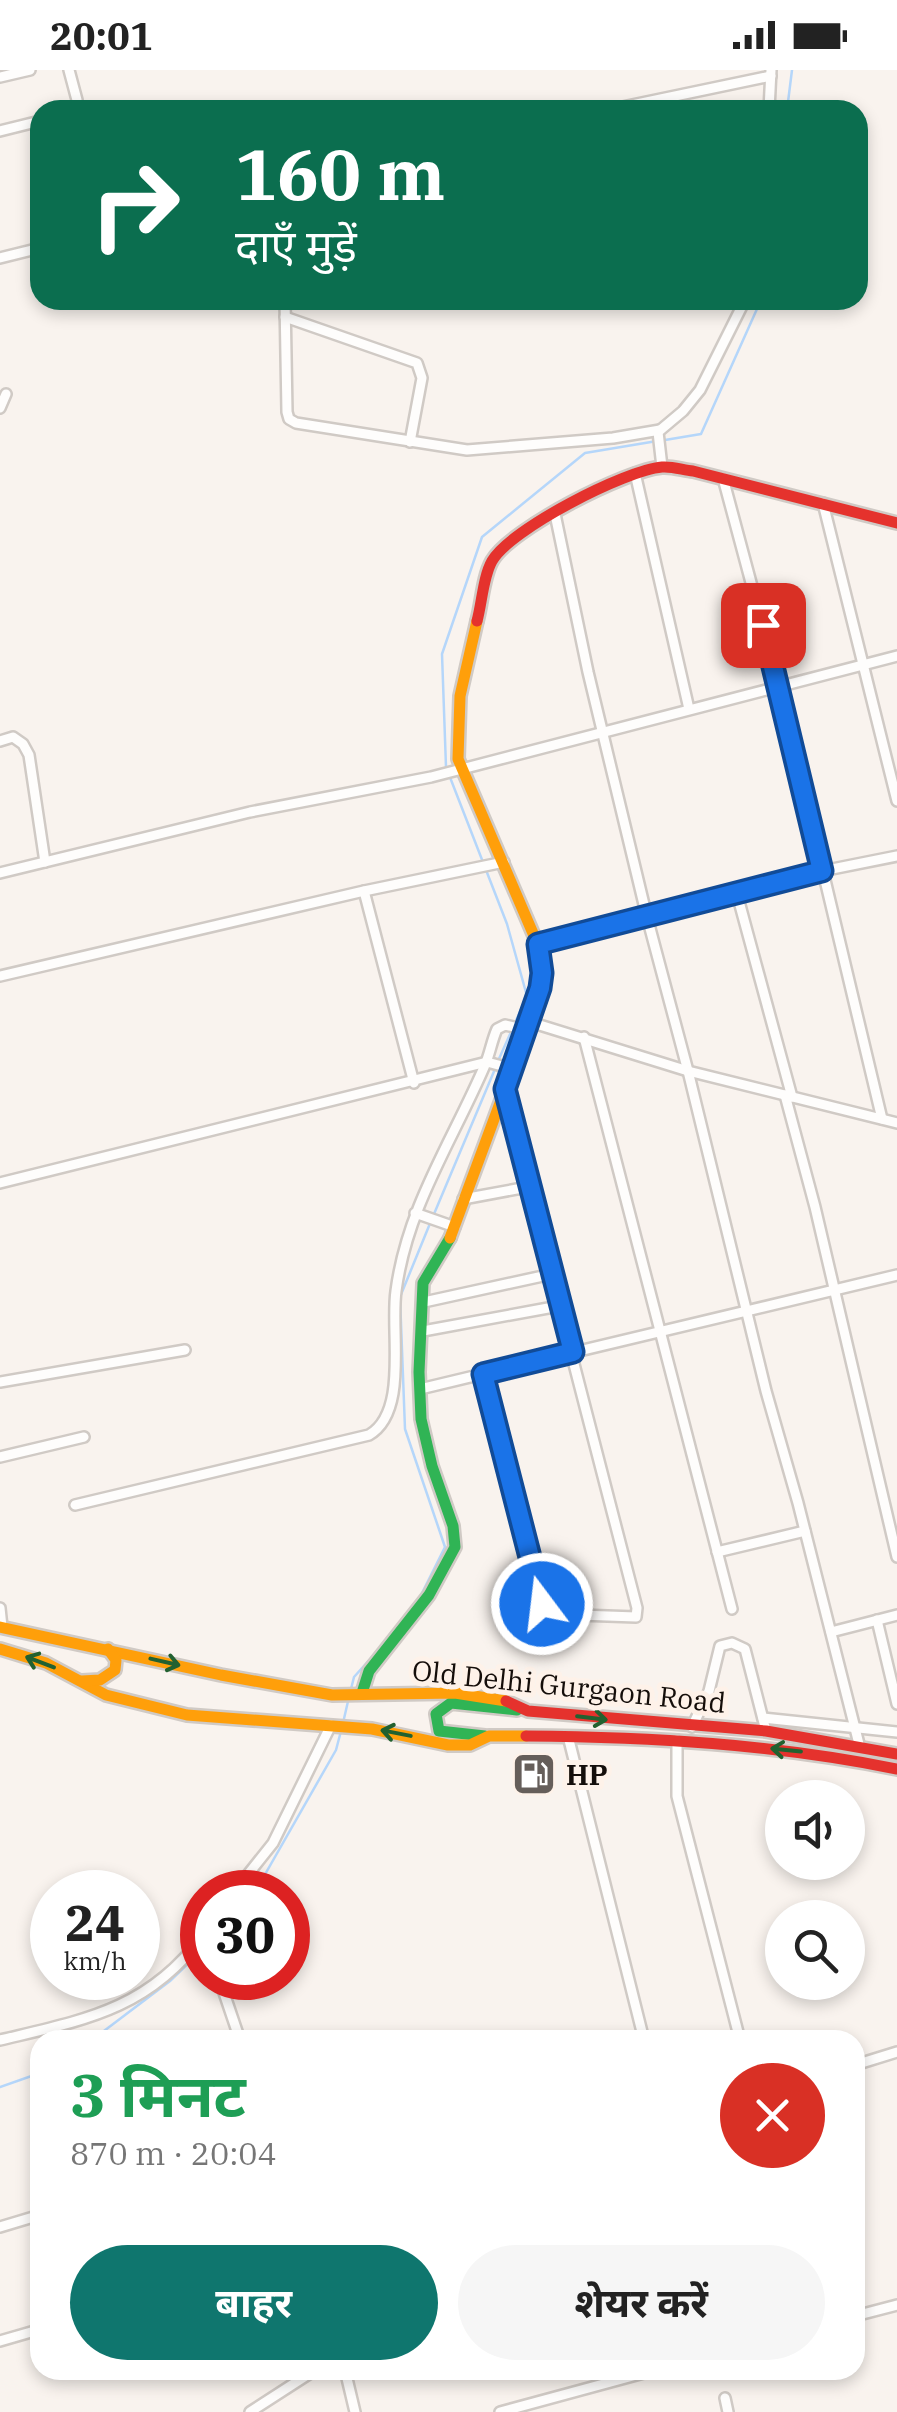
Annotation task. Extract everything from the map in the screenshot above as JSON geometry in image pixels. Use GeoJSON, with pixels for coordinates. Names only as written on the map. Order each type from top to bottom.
{"type":"FeatureCollection","features":[{"type":"Feature","properties":{"kind":"main road"},"geometry":{"type":"LineString","coordinates":[[355,1694],[429,1595],[455,1546],[454,1526],[424,1436],[416,1372],[426,1274],[464,1198],[505,1089],[542,973],[538,944],[504,862],[456,770],[458,708],[491,562],[504,546],[610,482],[662,464],[897,524]]}},
{"type":"Feature","properties":{"kind":"main road","name":"Old Delhi Gurgaon Road"},"geometry":{"type":"LineString","coordinates":[[1,1627],[221,1675],[332,1694],[454,1693],[502,1699],[528,1710],[692,1727],[765,1724],[897,1754]]}},
{"type":"Feature","properties":{"kind":"main road","name":"Old Delhi Gurgaon Road"},"geometry":{"type":"LineString","coordinates":[[0,1648],[46,1663],[106,1695],[187,1715],[399,1732],[448,1745],[470,1745],[489,1736],[676,1740],[816,1754],[897,1770]]}},
{"type":"Feature","properties":{"kind":"main road"},"geometry":{"type":"LineString","coordinates":[[80,1681],[108,1678],[115,1670],[116,1660],[108,1650]]}},
{"type":"Feature","properties":{"kind":"main road"},"geometry":{"type":"LineString","coordinates":[[489,1736],[439,1731],[435,1714],[441,1706],[451,1704],[528,1710]]}},
{"type":"Feature","properties":{"kind":"street"},"geometry":{"type":"LineString","coordinates":[[0,77],[30,70]]}},
{"type":"Feature","properties":{"kind":"street"},"geometry":{"type":"LineString","coordinates":[[70,70],[77,100]]}},
{"type":"Feature","properties":{"kind":"street"},"geometry":{"type":"LineString","coordinates":[[652,100],[771,73],[770,100]]}},
{"type":"Feature","properties":{"kind":"street"},"geometry":{"type":"LineString","coordinates":[[0,131],[30,124]]}},
{"type":"Feature","properties":{"kind":"street"},"geometry":{"type":"LineString","coordinates":[[0,258],[30,250]]}},
{"type":"Feature","properties":{"kind":"street"},"geometry":{"type":"LineString","coordinates":[[285,310],[289,419],[476,450],[656,434],[683,412],[700,390],[740,310]]}},
{"type":"Feature","properties":{"kind":"street"},"geometry":{"type":"LineString","coordinates":[[285,316],[417,362],[422,378],[410,442]]}},
{"type":"Feature","properties":{"kind":"street"},"geometry":{"type":"LineString","coordinates":[[0,408],[6,394]]}},
{"type":"Feature","properties":{"kind":"street"},"geometry":{"type":"LineString","coordinates":[[656,434],[662,464]]}},
{"type":"Feature","properties":{"kind":"street"},"geometry":{"type":"LineString","coordinates":[[634,473],[689,709]]}},
{"type":"Feature","properties":{"kind":"street"},"geometry":{"type":"LineString","coordinates":[[722,478],[779,686],[882,1119]]}},
{"type":"Feature","properties":{"kind":"street"},"geometry":{"type":"LineString","coordinates":[[823,503],[897,801]]}},
{"type":"Feature","properties":{"kind":"street"},"geometry":{"type":"LineString","coordinates":[[555,514],[588,672],[648,917],[860,1748]]}},
{"type":"Feature","properties":{"kind":"street"},"geometry":{"type":"LineString","coordinates":[[0,873],[250,812],[456,770],[897,656]]}},
{"type":"Feature","properties":{"kind":"street"},"geometry":{"type":"LineString","coordinates":[[0,741],[12,737],[23,744],[29,755],[46,862]]}},
{"type":"Feature","properties":{"kind":"street"},"geometry":{"type":"LineString","coordinates":[[538,944],[822,871],[897,856]]}},
{"type":"Feature","properties":{"kind":"street"},"geometry":{"type":"LineString","coordinates":[[0,976],[504,862]]}},
{"type":"Feature","properties":{"kind":"street"},"geometry":{"type":"LineString","coordinates":[[364,891],[414,1083]]}},
{"type":"Feature","properties":{"kind":"street"},"geometry":{"type":"LineString","coordinates":[[737,894],[897,1557]]}},
{"type":"Feature","properties":{"kind":"street"},"geometry":{"type":"LineString","coordinates":[[75,1505],[369,1435],[383,1424],[397,1369],[396,1290],[418,1214],[489,1063],[498,1029],[505,1025],[584,1037],[688,1071],[897,1123]]}},
{"type":"Feature","properties":{"kind":"street"},"geometry":{"type":"LineString","coordinates":[[584,1037],[732,1609]]}},
{"type":"Feature","properties":{"kind":"street"},"geometry":{"type":"LineString","coordinates":[[0,1184],[489,1063],[509,1068]]}},
{"type":"Feature","properties":{"kind":"street"},"geometry":{"type":"LineString","coordinates":[[483,1374],[545,1610],[551,1614],[636,1617],[637,1608],[559,1306],[533,1186],[505,1089]]}},
{"type":"Feature","properties":{"kind":"street"},"geometry":{"type":"LineString","coordinates":[[464,1198],[533,1186]]}},
{"type":"Feature","properties":{"kind":"street"},"geometry":{"type":"LineString","coordinates":[[418,1214],[452,1226]]}},
{"type":"Feature","properties":{"kind":"street"},"geometry":{"type":"LineString","coordinates":[[424,1302],[552,1274]]}},
{"type":"Feature","properties":{"kind":"street"},"geometry":{"type":"LineString","coordinates":[[420,1389],[897,1275]]}},
{"type":"Feature","properties":{"kind":"street"},"geometry":{"type":"LineString","coordinates":[[423,1331],[559,1306]]}},
{"type":"Feature","properties":{"kind":"street"},"geometry":{"type":"LineString","coordinates":[[0,1382],[185,1350]]}},
{"type":"Feature","properties":{"kind":"street"},"geometry":{"type":"LineString","coordinates":[[397,1369],[416,1372]]}},
{"type":"Feature","properties":{"kind":"street"},"geometry":{"type":"LineString","coordinates":[[0,1457],[84,1437]]}},
{"type":"Feature","properties":{"kind":"street"},"geometry":{"type":"LineString","coordinates":[[718,1552],[805,1531]]}},
{"type":"Feature","properties":{"kind":"street"},"geometry":{"type":"LineString","coordinates":[[0,1608],[1,1627]]}},
{"type":"Feature","properties":{"kind":"street"},"geometry":{"type":"LineString","coordinates":[[830,1632],[897,1615]]}},
{"type":"Feature","properties":{"kind":"street"},"geometry":{"type":"LineString","coordinates":[[878,1620],[897,1704]]}},
{"type":"Feature","properties":{"kind":"street"},"geometry":{"type":"LineString","coordinates":[[692,1727],[709,1691],[720,1646],[726,1643],[740,1644],[745,1649],[765,1724],[897,1732]]}},
{"type":"Feature","properties":{"kind":"street"},"geometry":{"type":"LineString","coordinates":[[885,1657],[897,1654]]}},
{"type":"Feature","properties":{"kind":"street"},"geometry":{"type":"LineString","coordinates":[[252,1870],[273,1843],[340,1726]]}},
{"type":"Feature","properties":{"kind":"street"},"geometry":{"type":"LineString","coordinates":[[568,1736],[642,2030]]}},
{"type":"Feature","properties":{"kind":"street"},"geometry":{"type":"LineString","coordinates":[[676,1740],[677,1796],[737,2030]]}},
{"type":"Feature","properties":{"kind":"street"},"geometry":{"type":"LineString","coordinates":[[43,2030],[120,2007],[180,1964]]}},
{"type":"Feature","properties":{"kind":"street"},"geometry":{"type":"LineString","coordinates":[[227,2000],[237,2030]]}},
{"type":"Feature","properties":{"kind":"street"},"geometry":{"type":"LineString","coordinates":[[0,2040],[30,2033]]}},
{"type":"Feature","properties":{"kind":"street"},"geometry":{"type":"LineString","coordinates":[[865,2062],[897,2052]]}},
{"type":"Feature","properties":{"kind":"street"},"geometry":{"type":"LineString","coordinates":[[0,2226],[30,2217]]}},
{"type":"Feature","properties":{"kind":"street"},"geometry":{"type":"LineString","coordinates":[[865,2313],[897,2305]]}},
{"type":"Feature","properties":{"kind":"street"},"geometry":{"type":"LineString","coordinates":[[0,2341],[30,2332]]}},
{"type":"Feature","properties":{"kind":"street"},"geometry":{"type":"LineString","coordinates":[[250,2412],[300,2380]]}},
{"type":"Feature","properties":{"kind":"street"},"geometry":{"type":"LineString","coordinates":[[347,2380],[355,2412]]}},
{"type":"Feature","properties":{"kind":"street"},"geometry":{"type":"LineString","coordinates":[[500,2412],[618,2380]]}},
{"type":"Feature","properties":{"kind":"street"},"geometry":{"type":"LineString","coordinates":[[725,2398],[728,2412]]}},
{"type":"Feature","properties":{"kind":"waterway"},"geometry":{"type":"LineString","coordinates":[[788,100],[792,70]]}},
{"type":"Feature","properties":{"kind":"waterway"},"geometry":{"type":"LineString","coordinates":[[665,440],[701,434],[757,310]]}},
{"type":"Feature","properties":{"kind":"waterway"},"geometry":{"type":"LineString","coordinates":[[514,1025],[527,996],[507,924],[446,767],[442,654],[482,537],[585,453],[657,441]]}},
{"type":"Feature","properties":{"kind":"waterway"},"geometry":{"type":"LineString","coordinates":[[498,1061],[511,1032]]}},
{"type":"Feature","properties":{"kind":"waterway"},"geometry":{"type":"LineString","coordinates":[[434,1214],[495,1069]]}},
{"type":"Feature","properties":{"kind":"waterway"},"geometry":{"type":"LineString","coordinates":[[419,1599],[445,1547],[405,1429],[400,1297],[431,1221]]}},
{"type":"Feature","properties":{"kind":"waterway"},"geometry":{"type":"LineString","coordinates":[[351,1689],[354,1677],[380,1648]]}},
{"type":"Feature","properties":{"kind":"waterway"},"geometry":{"type":"LineString","coordinates":[[343,1723],[349,1697]]}},
{"type":"Feature","properties":{"kind":"waterway"},"geometry":{"type":"LineString","coordinates":[[268,1870],[336,1750],[341,1731]]}},
{"type":"Feature","properties":{"kind":"waterway"},"geometry":{"type":"LineString","coordinates":[[105,2030],[180,1971]]}},
{"type":"Feature","properties":{"kind":"waterway"},"geometry":{"type":"LineString","coordinates":[[0,2087],[30,2076]]}},
{"type":"Feature","properties":{"kind":"traffic: fast"},"geometry":{"type":"LineString","coordinates":[[362,1693],[369,1671],[429,1595],[455,1547],[453,1526],[421,1419],[419,1372],[423,1283],[450,1238]]}},
{"type":"Feature","properties":{"kind":"traffic: fast"},"geometry":{"type":"LineString","coordinates":[[485,1736],[439,1731],[436,1714],[451,1703],[517,1710]]}},
{"type":"Feature","properties":{"kind":"traffic: slow"},"geometry":{"type":"LineString","coordinates":[[450,1238],[530,1022],[542,973],[538,945],[458,759],[460,696],[477,621]]}},
{"type":"Feature","properties":{"kind":"traffic: slow"},"geometry":{"type":"LineString","coordinates":[[0,1627],[332,1695],[455,1693],[506,1701]]}},
{"type":"Feature","properties":{"kind":"traffic: slow"},"geometry":{"type":"LineString","coordinates":[[0,1649],[46,1663],[106,1695],[187,1715],[372,1729],[448,1745],[470,1745],[489,1736],[526,1736]]}},
{"type":"Feature","properties":{"kind":"traffic: slow"},"geometry":{"type":"LineString","coordinates":[[82,1681],[100,1680],[115,1670],[116,1660],[108,1649]]}},
{"type":"Feature","properties":{"kind":"traffic: jam"},"geometry":{"type":"LineString","coordinates":[[477,621],[489,567],[503,548],[570,503],[645,471],[666,467],[693,471],[897,523]]}},
{"type":"Feature","properties":{"kind":"traffic: jam"},"geometry":{"type":"LineString","coordinates":[[506,1701],[528,1711],[766,1731],[897,1754]]}},
{"type":"Feature","properties":{"kind":"traffic: jam"},"geometry":{"type":"LineString","coordinates":[[526,1736],[712,1744],[805,1753],[897,1769]]}},
{"type":"Feature","properties":{"kind":"place","name":"HP"},"geometry":{"type":"Point","coordinates":[534,1774]}},
{"type":"Feature","properties":{"kind":"route"},"geometry":{"type":"LineString","coordinates":[[542,1604],[483,1374],[573,1352],[505,1089],[540,988],[538,944],[822,871],[763,625]]}}]}
